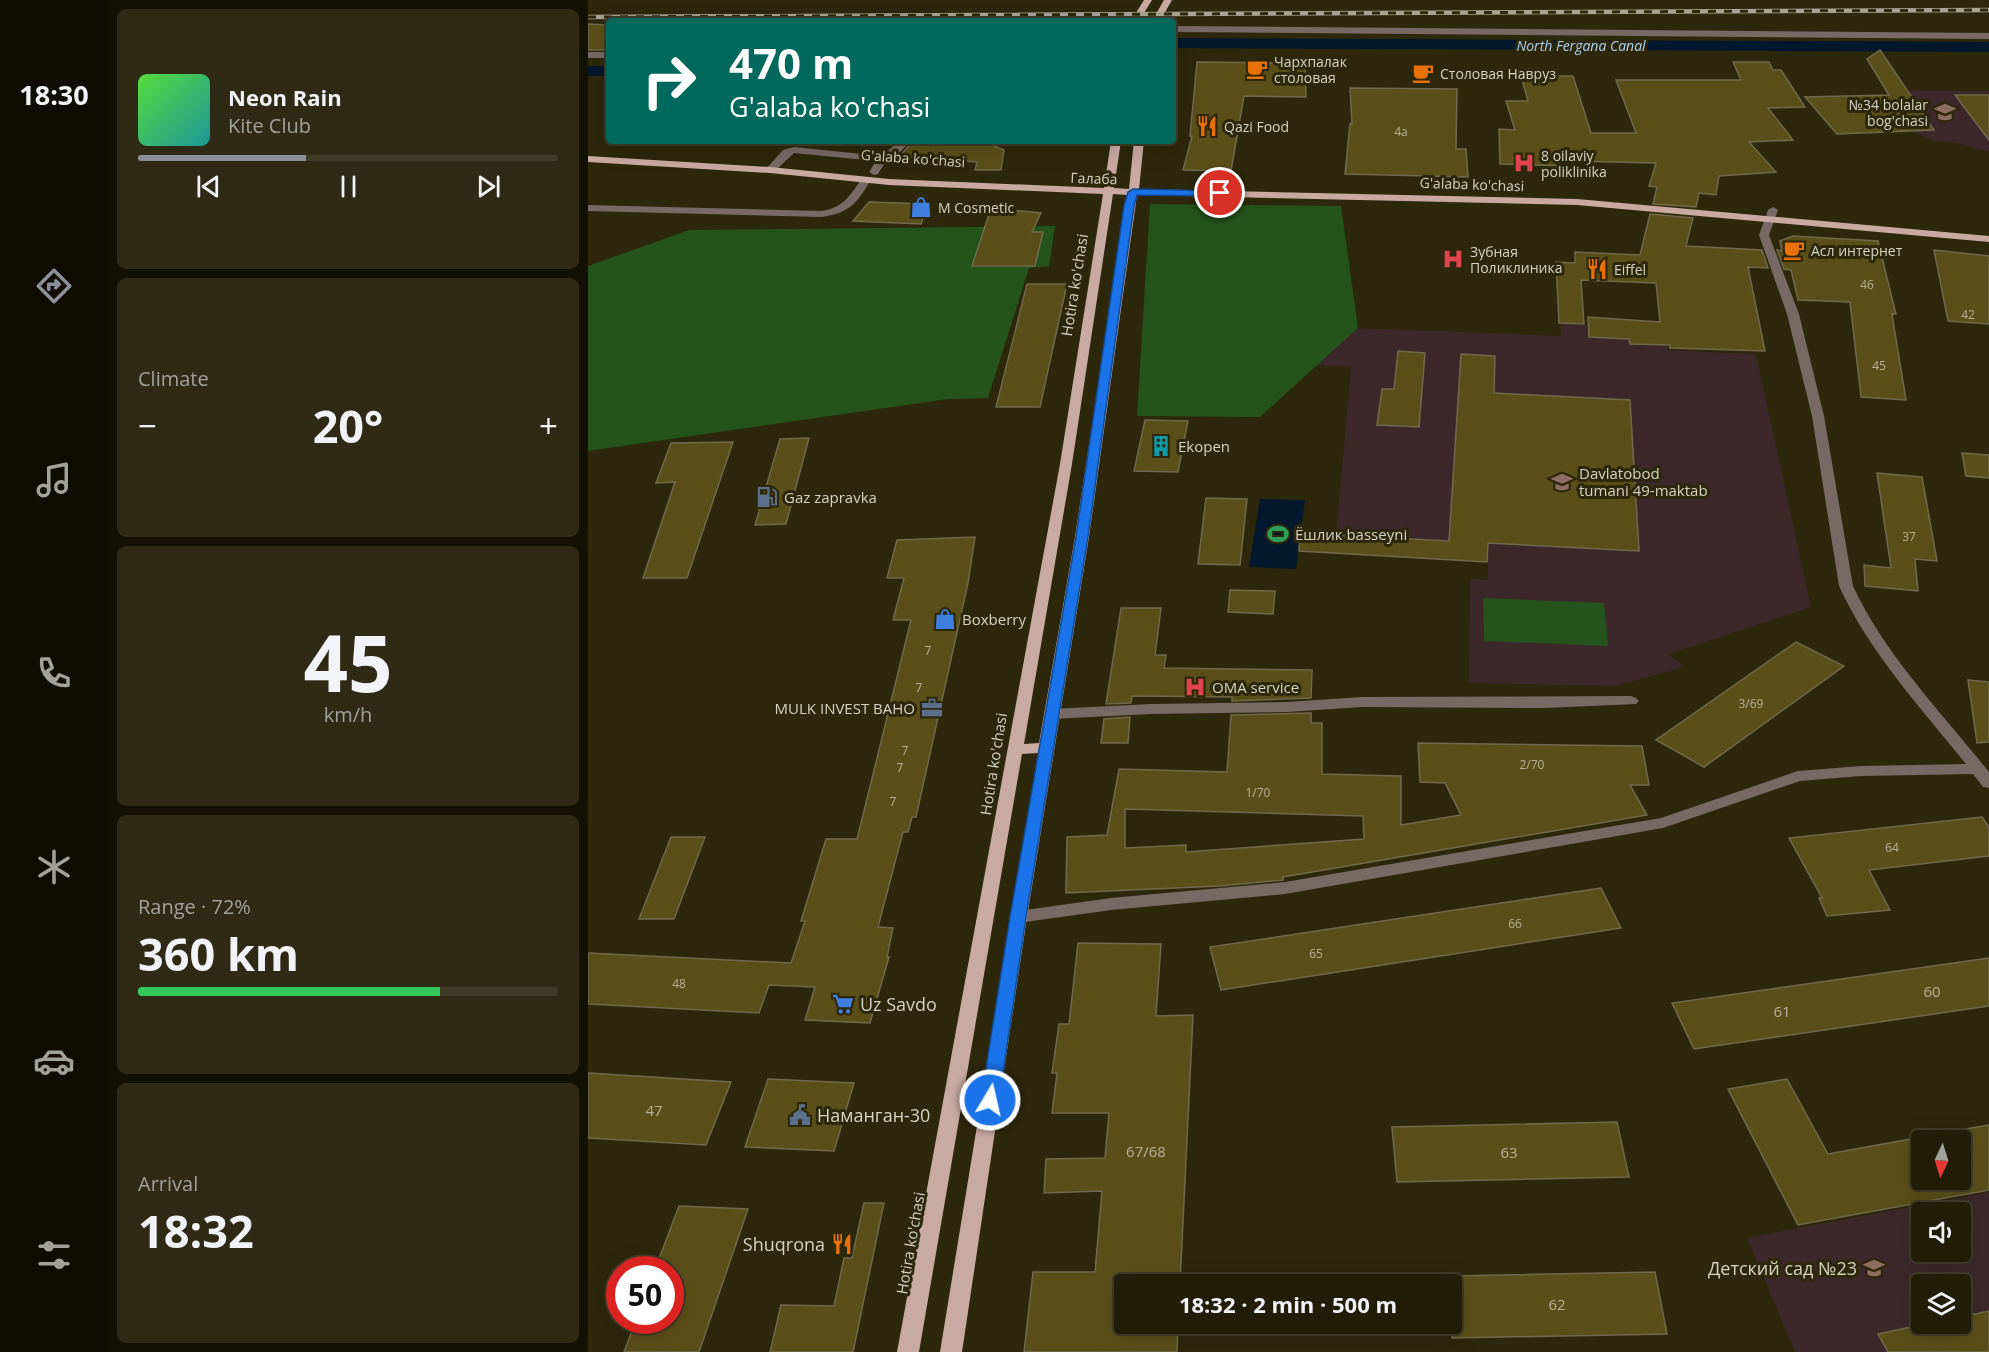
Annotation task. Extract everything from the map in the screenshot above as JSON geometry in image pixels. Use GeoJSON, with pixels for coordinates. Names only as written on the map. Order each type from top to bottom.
{"type":"FeatureCollection","features":[{"type":"Feature","properties":{"kind":"main road"},"geometry":{"type":"LineString","coordinates":[[1138,18],[1148,0]]}},
{"type":"Feature","properties":{"kind":"main road"},"geometry":{"type":"LineString","coordinates":[[1158,18],[1168,0]]}},
{"type":"Feature","properties":{"kind":"main road","name":"Hotira ko'chasi"},"geometry":{"type":"LineString","coordinates":[[909,1352],[1066,464],[1115,144]]}},
{"type":"Feature","properties":{"kind":"main road"},"geometry":{"type":"LineString","coordinates":[[951,1352],[1018,917],[1082,537],[1139,144]]}},
{"type":"Feature","properties":{"kind":"main road","name":"G'alaba ko'chasi"},"geometry":{"type":"LineString","coordinates":[[588,151],[870,176],[1056,185]]}},
{"type":"Feature","properties":{"kind":"main road","name":"G'alaba ko'chasi"},"geometry":{"type":"LineString","coordinates":[[588,159],[774,166]]}},
{"type":"Feature","properties":{"kind":"main road","name":"Галаба"},"geometry":{"type":"LineString","coordinates":[[1056,185],[1134,187]]}},
{"type":"Feature","properties":{"kind":"main road","name":"G'alaba ko'chasi"},"geometry":{"type":"LineString","coordinates":[[1134,187],[1577,202],[1989,230]]}},
{"type":"Feature","properties":{"kind":"main road","name":"G'alaba ko'chasi"},"geometry":{"type":"LineString","coordinates":[[1771,214],[1989,239]]}},
{"type":"Feature","properties":{"kind":"main road"},"geometry":{"type":"LineString","coordinates":[[1014,750],[1046,748]]}},
{"type":"Feature","properties":{"kind":"street"},"geometry":{"type":"LineString","coordinates":[[1176,29],[1989,36]]}},
{"type":"Feature","properties":{"kind":"street"},"geometry":{"type":"LineString","coordinates":[[588,55],[606,55]]}},
{"type":"Feature","properties":{"kind":"street"},"geometry":{"type":"LineString","coordinates":[[588,208],[808,215],[840,212],[852,203],[882,159],[892,154],[903,144]]}},
{"type":"Feature","properties":{"kind":"street"},"geometry":{"type":"LineString","coordinates":[[774,166],[787,152],[794,150],[882,159]]}},
{"type":"Feature","properties":{"kind":"street"},"geometry":{"type":"LineString","coordinates":[[1771,214],[1764,235],[1793,314],[1818,416],[1846,586],[1858,612],[1892,661],[1989,783]]}},
{"type":"Feature","properties":{"kind":"street"},"geometry":{"type":"LineString","coordinates":[[1052,714],[1151,708],[1287,707],[1362,702],[1631,701]]}},
{"type":"Feature","properties":{"kind":"street"},"geometry":{"type":"LineString","coordinates":[[1018,917],[1111,904],[1284,888],[1663,823],[1798,776],[1861,771],[1978,769]]}},
{"type":"Feature","properties":{"kind":"shaded area","name":"№34 bolalar bog'chasi"},"geometry":{"type":"Polygon","coordinates":[[[1884,90],[1989,91],[1989,152],[1961,144],[1931,140],[1916,133],[1884,90]]]}},
{"type":"Feature","properties":{"kind":"shaded area","name":"Davlatobod tumani 49-maktab"},"geometry":{"type":"Polygon","coordinates":[[[1561,324],[1664,330],[1668,350],[1756,354],[1811,607],[1669,654],[1684,667],[1616,686],[1469,683],[1470,579],[1488,580],[1488,543],[1336,535],[1351,367],[1317,365],[1358,328],[1561,336],[1561,324]]]}},
{"type":"Feature","properties":{"kind":"shaded area","name":"Детский сад №23"},"geometry":{"type":"Polygon","coordinates":[[[1989,1192],[1989,1352],[1795,1352],[1747,1238],[1911,1207],[1911,1262],[1971,1262],[1971,1202],[1936,1202],[1989,1192]]]}},
{"type":"Feature","properties":{"kind":"green space"},"geometry":{"type":"Polygon","coordinates":[[[1150,204],[1341,206],[1358,328],[1260,417],[1137,416],[1150,204]]]}},
{"type":"Feature","properties":{"kind":"green space"},"geometry":{"type":"Polygon","coordinates":[[[1055,226],[1049,266],[1029,268],[988,398],[948,399],[588,451],[588,266],[689,230],[1055,226]]]}},
{"type":"Feature","properties":{"kind":"green space"},"geometry":{"type":"Polygon","coordinates":[[[1483,598],[1604,603],[1608,646],[1484,641],[1483,598]]]}},
{"type":"Feature","properties":{"kind":"water","name":"Ёшлик basseyni"},"geometry":{"type":"Polygon","coordinates":[[[1260,499],[1305,500],[1296,569],[1249,567],[1260,499]]]}},
{"type":"Feature","properties":{"kind":"building"},"geometry":{"type":"Polygon","coordinates":[[[588,24],[606,25],[606,50],[588,50],[588,24]]]}},
{"type":"Feature","properties":{"kind":"building"},"geometry":{"type":"Polygon","coordinates":[[[1880,50],[1934,130],[1837,134],[1805,97],[1889,95],[1867,59],[1880,50]]]}},
{"type":"Feature","properties":{"kind":"building"},"geometry":{"type":"Polygon","coordinates":[[[1197,62],[1305,63],[1306,97],[1244,96],[1231,171],[1183,170],[1192,136],[1190,136],[1197,62]]]}},
{"type":"Feature","properties":{"kind":"building"},"geometry":{"type":"Polygon","coordinates":[[[1733,62],[1769,62],[1773,70],[1781,70],[1805,107],[1768,108],[1793,140],[1749,142],[1776,172],[1719,176],[1716,195],[1699,193],[1696,207],[1653,204],[1657,187],[1649,186],[1656,163],[1569,161],[1569,166],[1500,164],[1499,129],[1515,130],[1506,101],[1528,101],[1521,76],[1573,76],[1591,133],[1636,133],[1616,80],[1741,80],[1733,62]]]}},
{"type":"Feature","properties":{"kind":"building"},"geometry":{"type":"Polygon","coordinates":[[[1350,88],[1457,89],[1456,149],[1466,149],[1468,177],[1345,174],[1350,124],[1352,124],[1350,88]]]}},
{"type":"Feature","properties":{"kind":"building"},"geometry":{"type":"Polygon","coordinates":[[[1955,95],[1989,95],[1989,140],[1955,95]]]}},
{"type":"Feature","properties":{"kind":"building"},"geometry":{"type":"Polygon","coordinates":[[[910,144],[989,144],[1004,150],[1001,170],[975,170],[977,162],[900,156],[910,144]]]}},
{"type":"Feature","properties":{"kind":"building"},"geometry":{"type":"Polygon","coordinates":[[[869,202],[929,204],[921,224],[853,221],[869,202]]]}},
{"type":"Feature","properties":{"kind":"building"},"geometry":{"type":"Polygon","coordinates":[[[991,208],[1041,213],[1032,232],[1043,232],[1035,266],[972,266],[991,208]]]}},
{"type":"Feature","properties":{"kind":"building"},"geometry":{"type":"Polygon","coordinates":[[[1650,214],[1693,218],[1686,246],[1762,250],[1768,268],[1748,267],[1765,351],[1670,348],[1670,345],[1630,344],[1629,339],[1589,337],[1588,317],[1660,322],[1656,283],[1581,280],[1584,324],[1559,323],[1556,262],[1575,263],[1575,252],[1640,255],[1650,214]]]}},
{"type":"Feature","properties":{"kind":"building"},"geometry":{"type":"Polygon","coordinates":[[[1793,236],[1878,241],[1896,314],[1892,314],[1906,400],[1861,397],[1850,302],[1798,300],[1791,270],[1784,269],[1777,250],[1782,251],[1780,241],[1793,236]]]}},
{"type":"Feature","properties":{"kind":"building"},"geometry":{"type":"Polygon","coordinates":[[[1934,250],[1989,256],[1989,324],[1948,321],[1934,250]]]}},
{"type":"Feature","properties":{"kind":"building"},"geometry":{"type":"Polygon","coordinates":[[[1027,284],[1067,284],[1040,407],[996,407],[1027,284]]]}},
{"type":"Feature","properties":{"kind":"building"},"geometry":{"type":"Polygon","coordinates":[[[1398,351],[1425,353],[1419,427],[1377,425],[1382,389],[1394,389],[1398,351]]]}},
{"type":"Feature","properties":{"kind":"building"},"geometry":{"type":"Polygon","coordinates":[[[1461,354],[1495,356],[1494,393],[1630,400],[1639,551],[1488,543],[1487,562],[1299,551],[1300,533],[1449,541],[1461,354]]]}},
{"type":"Feature","properties":{"kind":"building","name":"Ekopen"},"geometry":{"type":"Polygon","coordinates":[[[1145,420],[1188,421],[1178,472],[1134,471],[1145,420]]]}},
{"type":"Feature","properties":{"kind":"building"},"geometry":{"type":"Polygon","coordinates":[[[809,438],[786,524],[755,525],[780,439],[809,438]]]}},
{"type":"Feature","properties":{"kind":"building"},"geometry":{"type":"Polygon","coordinates":[[[733,442],[687,578],[643,578],[675,482],[656,483],[671,443],[733,442]]]}},
{"type":"Feature","properties":{"kind":"building"},"geometry":{"type":"Polygon","coordinates":[[[1962,453],[1989,455],[1989,478],[1966,476],[1962,453]]]}},
{"type":"Feature","properties":{"kind":"building"},"geometry":{"type":"Polygon","coordinates":[[[1877,473],[1922,477],[1937,561],[1915,559],[1918,591],[1865,586],[1864,565],[1891,568],[1877,473]]]}},
{"type":"Feature","properties":{"kind":"building"},"geometry":{"type":"Polygon","coordinates":[[[1206,498],[1247,499],[1240,565],[1198,564],[1206,498]]]}},
{"type":"Feature","properties":{"kind":"building"},"geometry":{"type":"Polygon","coordinates":[[[975,537],[968,583],[916,817],[912,817],[908,832],[903,832],[878,927],[893,928],[887,957],[889,957],[870,1023],[805,1020],[815,987],[769,985],[759,1013],[588,1004],[588,953],[791,963],[805,921],[801,921],[826,839],[857,839],[911,620],[893,620],[904,578],[887,578],[897,540],[975,537]]]}},
{"type":"Feature","properties":{"kind":"building"},"geometry":{"type":"Polygon","coordinates":[[[1230,590],[1275,591],[1273,614],[1228,612],[1230,590]]]}},
{"type":"Feature","properties":{"kind":"building"},"geometry":{"type":"Polygon","coordinates":[[[1121,608],[1161,608],[1155,655],[1166,655],[1164,668],[1312,670],[1311,698],[1232,701],[1232,697],[1132,696],[1131,703],[1106,704],[1121,608]]]}},
{"type":"Feature","properties":{"kind":"building"},"geometry":{"type":"Polygon","coordinates":[[[1796,642],[1844,666],[1704,767],[1656,740],[1796,642]]]}},
{"type":"Feature","properties":{"kind":"building"},"geometry":{"type":"Polygon","coordinates":[[[1968,680],[1989,682],[1989,742],[1977,743],[1968,680]]]}},
{"type":"Feature","properties":{"kind":"building"},"geometry":{"type":"Polygon","coordinates":[[[1311,713],[1311,723],[1322,723],[1322,774],[1401,776],[1401,825],[1461,815],[1445,783],[1420,782],[1418,743],[1642,746],[1649,785],[1630,785],[1647,815],[1283,877],[1283,880],[1220,886],[1066,893],[1067,837],[1107,835],[1119,769],[1227,772],[1231,715],[1311,713]],[[1125,809],[1125,848],[1186,845],[1186,852],[1364,839],[1363,816],[1125,809]]]}},
{"type":"Feature","properties":{"kind":"building"},"geometry":{"type":"Polygon","coordinates":[[[1130,717],[1128,743],[1101,743],[1104,719],[1130,717]]]}},
{"type":"Feature","properties":{"kind":"building"},"geometry":{"type":"Polygon","coordinates":[[[1982,817],[1989,827],[1989,856],[1869,870],[1890,910],[1827,916],[1819,898],[1822,898],[1789,838],[1982,817]]]}},
{"type":"Feature","properties":{"kind":"building"},"geometry":{"type":"Polygon","coordinates":[[[671,837],[705,837],[674,919],[639,919],[671,837]]]}},
{"type":"Feature","properties":{"kind":"building"},"geometry":{"type":"Polygon","coordinates":[[[1601,888],[1621,928],[1221,990],[1210,947],[1601,888]]]}},
{"type":"Feature","properties":{"kind":"building"},"geometry":{"type":"Polygon","coordinates":[[[1078,943],[1161,944],[1156,1016],[1193,1015],[1180,1274],[1114,1274],[1114,1334],[1178,1334],[1177,1352],[1024,1352],[1033,1272],[1095,1272],[1102,1191],[1044,1193],[1046,1159],[1105,1158],[1109,1113],[1052,1113],[1057,1073],[1052,1073],[1059,1024],[1069,1024],[1078,943]]]}},
{"type":"Feature","properties":{"kind":"building"},"geometry":{"type":"Polygon","coordinates":[[[1989,958],[1989,1006],[1694,1049],[1672,1003],[1989,958]]]}},
{"type":"Feature","properties":{"kind":"building"},"geometry":{"type":"Polygon","coordinates":[[[588,1073],[731,1082],[706,1145],[588,1138],[588,1073]]]}},
{"type":"Feature","properties":{"kind":"building","name":"Наманган-30"},"geometry":{"type":"Polygon","coordinates":[[[768,1079],[854,1083],[834,1151],[745,1147],[768,1079]]]}},
{"type":"Feature","properties":{"kind":"building"},"geometry":{"type":"Polygon","coordinates":[[[1787,1079],[1828,1154],[1911,1139],[1911,1190],[1971,1190],[1971,1130],[1960,1130],[1989,1125],[1989,1190],[1924,1202],[1911,1202],[1911,1204],[1798,1225],[1728,1089],[1787,1079]]]}},
{"type":"Feature","properties":{"kind":"building"},"geometry":{"type":"Polygon","coordinates":[[[1617,1122],[1629,1177],[1397,1182],[1392,1127],[1617,1122]]]}},
{"type":"Feature","properties":{"kind":"building"},"geometry":{"type":"Polygon","coordinates":[[[864,1203],[884,1203],[853,1352],[770,1352],[781,1305],[834,1306],[844,1258],[852,1258],[864,1203]]]}},
{"type":"Feature","properties":{"kind":"building"},"geometry":{"type":"Polygon","coordinates":[[[679,1206],[748,1209],[699,1352],[624,1352],[631,1334],[684,1334],[684,1256],[660,1256],[679,1206]]]}},
{"type":"Feature","properties":{"kind":"building"},"geometry":{"type":"Polygon","coordinates":[[[1655,1272],[1667,1334],[1452,1338],[1452,1334],[1462,1334],[1462,1276],[1655,1272]]]}},
{"type":"Feature","properties":{"kind":"building"},"geometry":{"type":"Polygon","coordinates":[[[1989,1311],[1989,1352],[1888,1352],[1878,1334],[1911,1327],[1911,1334],[1971,1334],[1971,1315],[1989,1311]]]}},
{"type":"Feature","properties":{"kind":"waterway","name":"North Fergana Canal"},"geometry":{"type":"LineString","coordinates":[[1176,43],[1989,47]]}},
{"type":"Feature","properties":{"kind":"waterway","name":"North Fergana Canal"},"geometry":{"type":"LineString","coordinates":[[588,71],[606,71]]}},
{"type":"Feature","properties":{"kind":"railway"},"geometry":{"type":"LineString","coordinates":[[588,17],[1989,10]]}},
{"type":"Feature","properties":{"kind":"place","name":"Чархпалак столовая"},"geometry":{"type":"Point","coordinates":[1257,69]}},
{"type":"Feature","properties":{"kind":"place","name":"Столовая Навруз"},"geometry":{"type":"Point","coordinates":[1423,73]}},
{"type":"Feature","properties":{"kind":"place","name":"№34 bolalar bog'chasi"},"geometry":{"type":"Point","coordinates":[1945,112]}},
{"type":"Feature","properties":{"kind":"place","name":"Qazi Food"},"geometry":{"type":"Point","coordinates":[1207,126]}},
{"type":"Feature","properties":{"kind":"place","name":"8 oilaviy poliklinika"},"geometry":{"type":"Point","coordinates":[1524,163]}},
{"type":"Feature","properties":{"kind":"place","name":"M Cosmetic"},"geometry":{"type":"Point","coordinates":[921,207]}},
{"type":"Feature","properties":{"kind":"place","name":"Асл интернет"},"geometry":{"type":"Point","coordinates":[1794,250]}},
{"type":"Feature","properties":{"kind":"place","name":"Зубная Поликлиника"},"geometry":{"type":"Point","coordinates":[1453,259]}},
{"type":"Feature","properties":{"kind":"place","name":"Eiffel"},"geometry":{"type":"Point","coordinates":[1597,269]}},
{"type":"Feature","properties":{"kind":"place","name":"Ekopen"},"geometry":{"type":"Point","coordinates":[1161,446]}},
{"type":"Feature","properties":{"kind":"place","name":"Davlatobod tumani 49-maktab"},"geometry":{"type":"Point","coordinates":[1562,482]}},
{"type":"Feature","properties":{"kind":"place","name":"Gaz zapravka"},"geometry":{"type":"Point","coordinates":[767,497]}},
{"type":"Feature","properties":{"kind":"place","name":"Ёшлик basseyni"},"geometry":{"type":"Point","coordinates":[1278,534]}},
{"type":"Feature","properties":{"kind":"place","name":"Boxberry"},"geometry":{"type":"Point","coordinates":[945,619]}},
{"type":"Feature","properties":{"kind":"place","name":"OMA service"},"geometry":{"type":"Point","coordinates":[1195,687]}},
{"type":"Feature","properties":{"kind":"place","name":"MULK INVEST BAHO"},"geometry":{"type":"Point","coordinates":[932,708]}},
{"type":"Feature","properties":{"kind":"place","name":"Uz Savdo"},"geometry":{"type":"Point","coordinates":[843,1004]}},
{"type":"Feature","properties":{"kind":"place","name":"Наманган-30"},"geometry":{"type":"Point","coordinates":[800,1115]}},
{"type":"Feature","properties":{"kind":"place","name":"Shuqrona"},"geometry":{"type":"Point","coordinates":[842,1244]}},
{"type":"Feature","properties":{"kind":"place","name":"Детский сад №23"},"geometry":{"type":"Point","coordinates":[1874,1268]}},
{"type":"Feature","properties":{"kind":"route"},"geometry":{"type":"LineString","coordinates":[[990,1100],[1018,917],[1082,537],[1129,206],[1133,192],[1220,193]]}}]}
